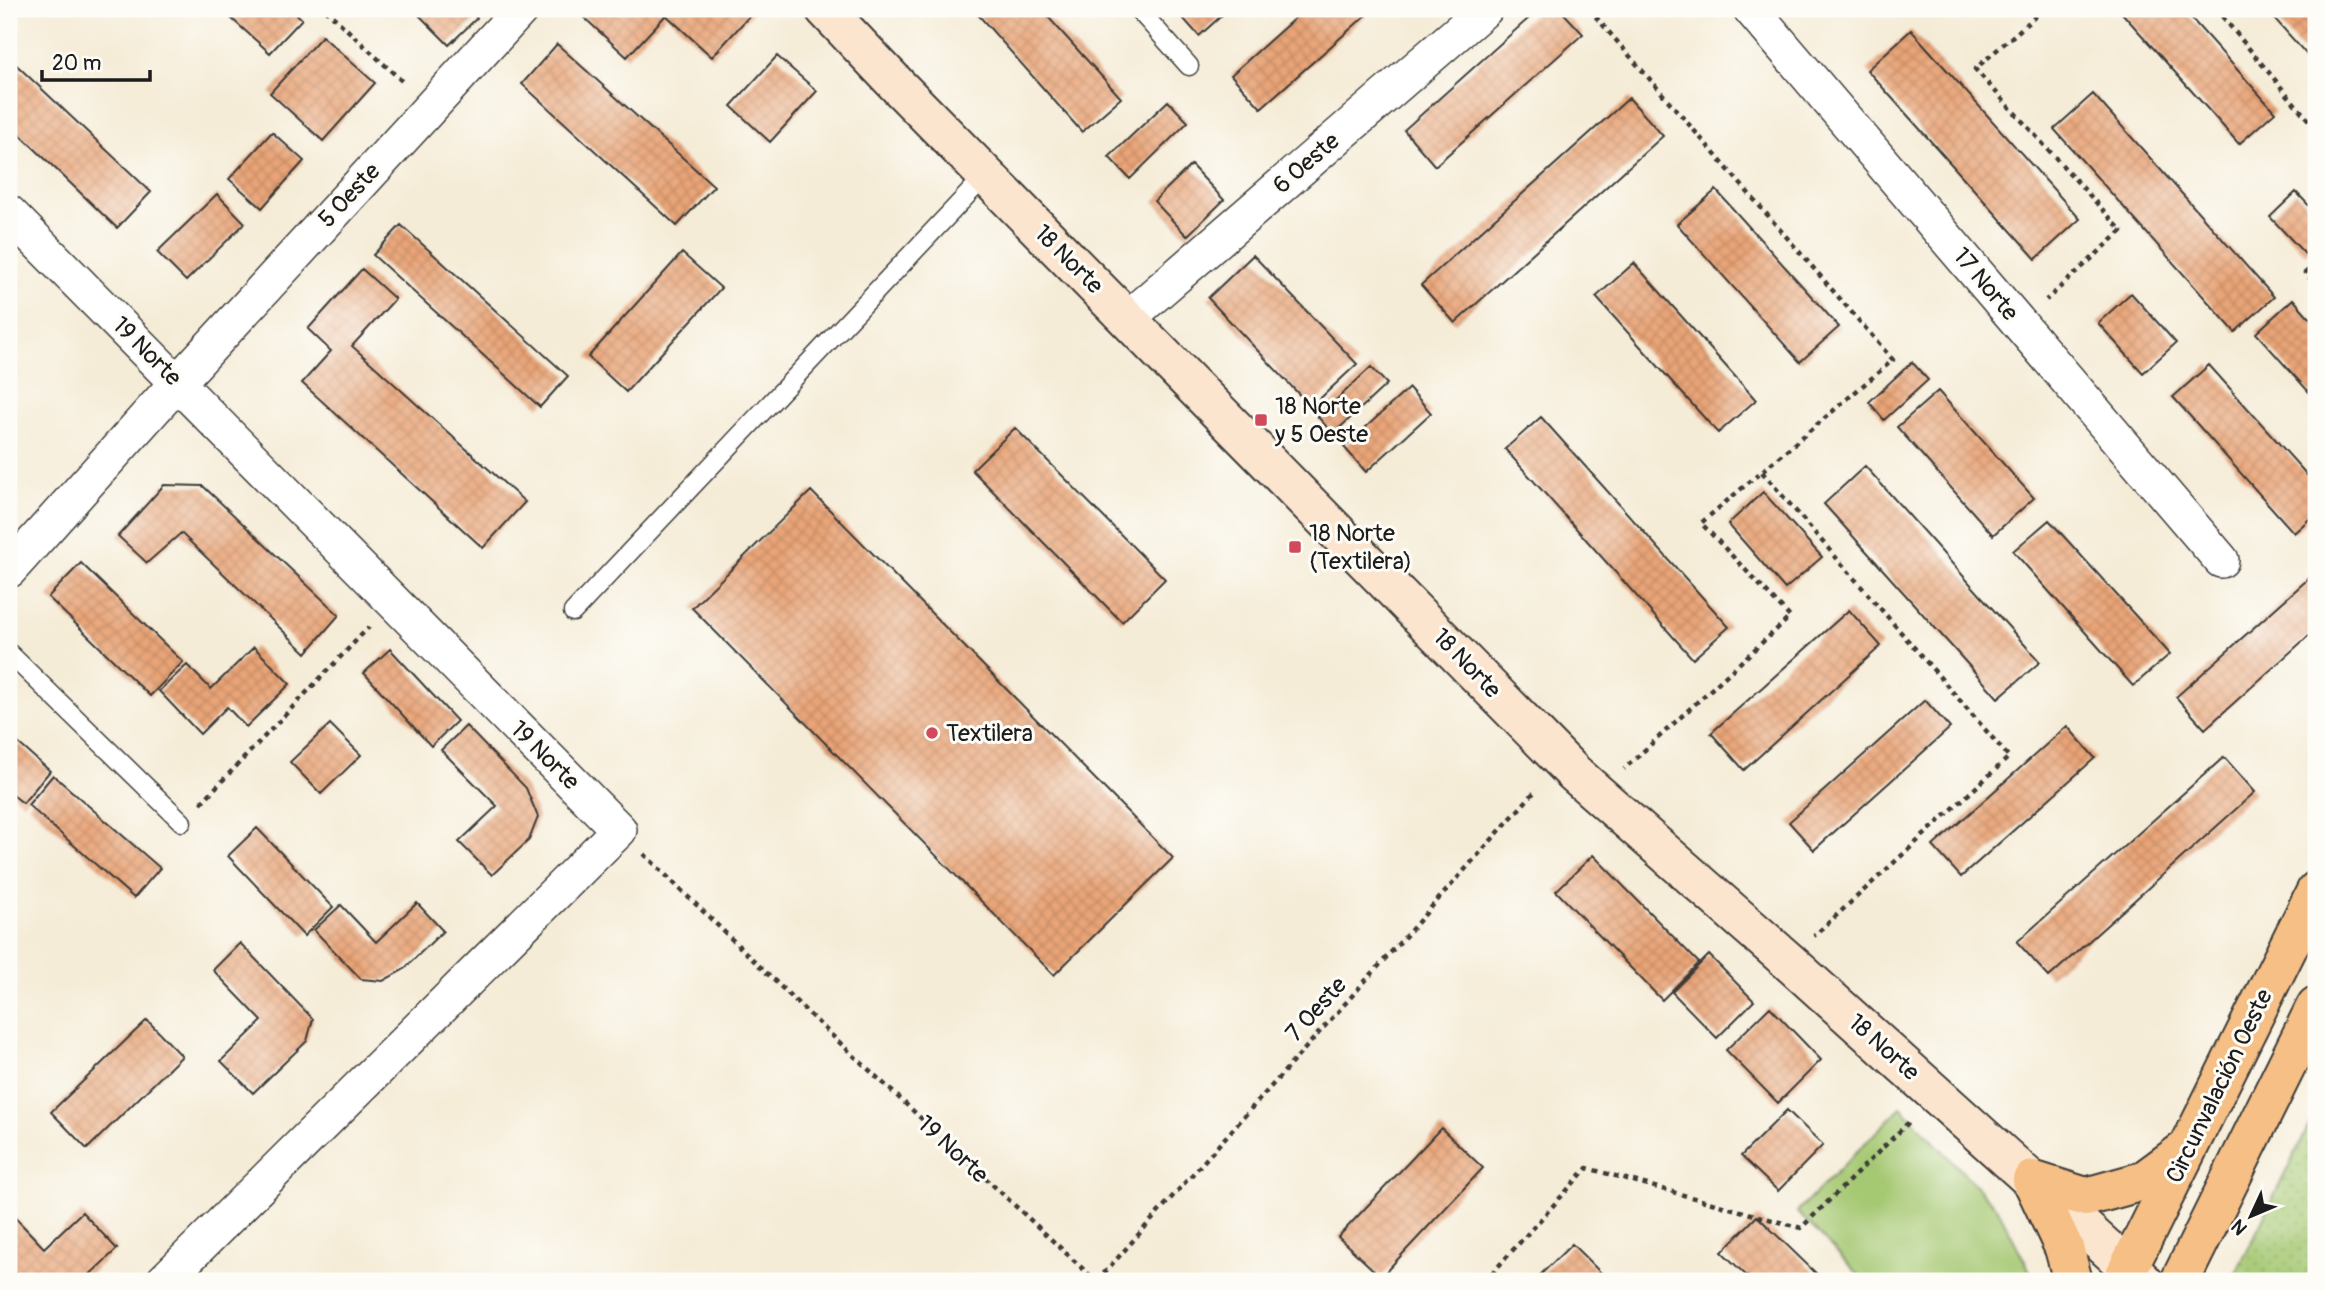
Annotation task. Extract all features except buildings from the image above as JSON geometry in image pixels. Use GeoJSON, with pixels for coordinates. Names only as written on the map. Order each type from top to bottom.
{"type":"FeatureCollection","features":[{"type":"Feature","properties":{"kind":"main road","name":"18 Norte"},"geometry":{"type":"LineString","coordinates":[[825,9],[1562,761],[2032,1180],[2131,1277]]}},
{"type":"Feature","properties":{"kind":"main road","name":"Circunvalación Oeste"},"geometry":{"type":"LineString","coordinates":[[2131,1277],[2189,1146],[2316,891]]}},
{"type":"Feature","properties":{"kind":"main road","name":"Circunvalación Oeste"},"geometry":{"type":"LineString","coordinates":[[2180,1281],[2316,1006]]}},
{"type":"Feature","properties":{"kind":"main road"},"geometry":{"type":"LineString","coordinates":[[2032,1180],[2085,1197],[2143,1181],[2189,1146]]}},
{"type":"Feature","properties":{"kind":"main road"},"geometry":{"type":"LineString","coordinates":[[2032,1180],[2064,1248],[2073,1281]]}},
{"type":"Feature","properties":{"kind":"street","name":"5 Oeste"},"geometry":{"type":"LineString","coordinates":[[9,570],[521,9]]}},
{"type":"Feature","properties":{"kind":"street","name":"6 Oeste"},"geometry":{"type":"LineString","coordinates":[[1128,317],[1485,9]]}},
{"type":"Feature","properties":{"kind":"street","name":"17 Norte"},"geometry":{"type":"LineString","coordinates":[[1751,9],[2221,560]]}},
{"type":"Feature","properties":{"kind":"street","name":"19 Norte"},"geometry":{"type":"LineString","coordinates":[[9,213],[619,830]]}},
{"type":"Feature","properties":{"kind":"street"},"geometry":{"type":"LineString","coordinates":[[164,1281],[619,830]]}},
{"type":"Feature","properties":{"kind":"lane"},"geometry":{"type":"LineString","coordinates":[[1138,9],[1189,66]]}},
{"type":"Feature","properties":{"kind":"lane"},"geometry":{"type":"LineString","coordinates":[[573,612],[986,175]]}},
{"type":"Feature","properties":{"kind":"lane"},"geometry":{"type":"LineString","coordinates":[[9,653],[182,822]]}},
{"type":"Feature","properties":{"kind":"path"},"geometry":{"type":"LineString","coordinates":[[325,9],[430,107]]}},
{"type":"Feature","properties":{"kind":"path"},"geometry":{"type":"LineString","coordinates":[[1589,9],[1893,360],[1701,523],[1790,617],[1598,793]]}},
{"type":"Feature","properties":{"kind":"path"},"geometry":{"type":"LineString","coordinates":[[2020,324],[2122,231],[1975,69],[2044,9]]}},
{"type":"Feature","properties":{"kind":"path"},"geometry":{"type":"LineString","coordinates":[[2216,9],[2316,129]]}},
{"type":"Feature","properties":{"kind":"path"},"geometry":{"type":"LineString","coordinates":[[2316,264],[2305,273],[2316,285]]}},
{"type":"Feature","properties":{"kind":"path"},"geometry":{"type":"LineString","coordinates":[[1761,472],[2009,757],[1787,960]]}},
{"type":"Feature","properties":{"kind":"path"},"geometry":{"type":"LineString","coordinates":[[182,822],[393,601]]}},
{"type":"Feature","properties":{"kind":"path","name":"7 Oeste"},"geometry":{"type":"LineString","coordinates":[[1097,1281],[1562,761]]}},
{"type":"Feature","properties":{"kind":"path","name":"19 Norte"},"geometry":{"type":"LineString","coordinates":[[619,830],[819,1024],[1097,1281]]}},
{"type":"Feature","properties":{"kind":"path"},"geometry":{"type":"LineString","coordinates":[[1485,1281],[1587,1168],[1801,1228],[1912,1119]]}},
{"type":"Feature","properties":{"kind":"green space"},"geometry":{"type":"Polygon","coordinates":[[[1901,1107],[1998,1209],[2035,1281],[1865,1281],[1797,1212],[1901,1107]]]}},
{"type":"Feature","properties":{"kind":"green space"},"geometry":{"type":"Polygon","coordinates":[[[2316,1111],[2316,1281],[2232,1281],[2316,1111]]]}},
{"type":"Feature","properties":{"kind":"place","name":"18 Norte y 5 Oeste"},"geometry":{"type":"Point","coordinates":[1261,420]}},
{"type":"Feature","properties":{"kind":"place","name":"18 Norte (Textilera)"},"geometry":{"type":"Point","coordinates":[1295,547]}},
{"type":"Feature","properties":{"kind":"place","name":"Textilera"},"geometry":{"type":"Point","coordinates":[932,733]}}]}
